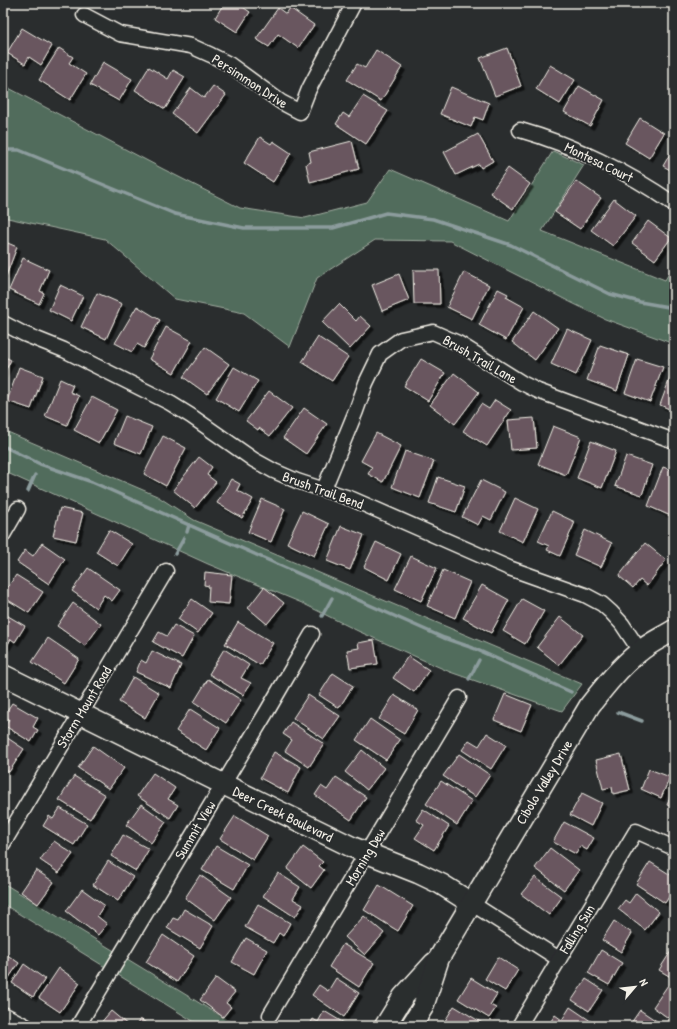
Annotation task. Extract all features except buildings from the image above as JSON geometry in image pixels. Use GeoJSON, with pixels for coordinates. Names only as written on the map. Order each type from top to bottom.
{"type":"FeatureCollection","features":[{"type":"Feature","properties":{"kind":"main road","name":"Cibolo Valley Drive"},"geometry":{"type":"LineString","coordinates":[[411,1026],[423,1007],[439,958],[590,705],[616,674],[640,650],[674,630]]}},
{"type":"Feature","properties":{"kind":"main road","name":"Deer Creek Boulevard"},"geometry":{"type":"LineString","coordinates":[[3,675],[352,846],[435,881],[471,903]]}},
{"type":"Feature","properties":{"kind":"main road","name":"Cibolo Valley Drive"},"geometry":{"type":"LineString","coordinates":[[385,1026],[403,997],[439,958]]}},
{"type":"Feature","properties":{"kind":"street","name":"Persimmon Drive"},"geometry":{"type":"LineString","coordinates":[[84,15],[120,34],[191,46],[211,54],[229,64],[281,102],[300,112],[309,90],[354,3]]}},
{"type":"Feature","properties":{"kind":"street","name":"Montesa Court"},"geometry":{"type":"LineString","coordinates":[[520,130],[550,138],[627,175],[655,190],[674,204]]}},
{"type":"Feature","properties":{"kind":"street","name":"Brush Trail Bend"},"geometry":{"type":"LineString","coordinates":[[3,323],[24,334],[64,350],[170,403],[254,460],[274,471],[297,481],[352,499],[509,568],[585,595],[602,604],[611,612],[622,624],[640,650]]}},
{"type":"Feature","properties":{"kind":"street","name":"Brush Trail Lane"},"geometry":{"type":"LineString","coordinates":[[324,490],[366,383],[380,354],[401,339],[433,332],[458,343],[522,383],[538,391],[674,441]]}},
{"type":"Feature","properties":{"kind":"street"},"geometry":{"type":"LineString","coordinates":[[3,535],[18,509]]}},
{"type":"Feature","properties":{"kind":"street","name":"Storm Mount Road"},"geometry":{"type":"LineString","coordinates":[[3,844],[166,570]]}},
{"type":"Feature","properties":{"kind":"street","name":"Summit View"},"geometry":{"type":"LineString","coordinates":[[78,1026],[312,634]]}},
{"type":"Feature","properties":{"kind":"street","name":"Morning Dew"},"geometry":{"type":"LineString","coordinates":[[270,1015],[368,853],[459,698]]}},
{"type":"Feature","properties":{"kind":"street","name":"Falling Sun"},"geometry":{"type":"LineString","coordinates":[[519,1026],[636,831],[674,848]]}},
{"type":"Feature","properties":{"kind":"street","name":"Deer Creek Boulevard"},"geometry":{"type":"LineString","coordinates":[[471,903],[559,959]]}},
{"type":"Feature","properties":{"kind":"street"},"geometry":{"type":"LineString","coordinates":[[3,1014],[26,1026]]}},
{"type":"Feature","properties":{"kind":"green space"},"geometry":{"type":"Polygon","coordinates":[[[3,85],[240,208],[305,218],[367,202],[390,169],[509,221],[553,151],[584,165],[542,231],[665,280],[674,265],[674,344],[605,319],[450,241],[375,240],[317,278],[290,347],[244,313],[175,299],[105,239],[3,217],[3,85]]]}},
{"type":"Feature","properties":{"kind":"green space"},"geometry":{"type":"Polygon","coordinates":[[[3,430],[157,496],[194,520],[582,684],[562,711],[450,672],[358,631],[302,603],[208,564],[3,471],[3,430]]]}},
{"type":"Feature","properties":{"kind":"green space"},"geometry":{"type":"Polygon","coordinates":[[[3,883],[237,1026],[201,1026],[3,904],[3,883]]]}},
{"type":"Feature","properties":{"kind":"waterway"},"geometry":{"type":"LineString","coordinates":[[3,150],[19,150],[175,214],[244,228],[333,228],[386,213],[433,219],[511,245],[610,294],[640,302],[674,308]]}},
{"type":"Feature","properties":{"kind":"waterway"},"geometry":{"type":"LineString","coordinates":[[3,446],[40,464],[92,482],[444,638],[473,648],[571,692]]}},
{"type":"Feature","properties":{"kind":"waterway"},"geometry":{"type":"LineString","coordinates":[[28,491],[35,475]]}},
{"type":"Feature","properties":{"kind":"waterway"},"geometry":{"type":"LineString","coordinates":[[187,532],[189,525]]}},
{"type":"Feature","properties":{"kind":"waterway"},"geometry":{"type":"LineString","coordinates":[[175,554],[184,538]]}},
{"type":"Feature","properties":{"kind":"waterway"},"geometry":{"type":"LineString","coordinates":[[322,616],[332,598]]}},
{"type":"Feature","properties":{"kind":"waterway"},"geometry":{"type":"LineString","coordinates":[[469,679],[479,660]]}},
{"type":"Feature","properties":{"kind":"waterway"},"geometry":{"type":"LineString","coordinates":[[618,712],[642,721]]}}]}
